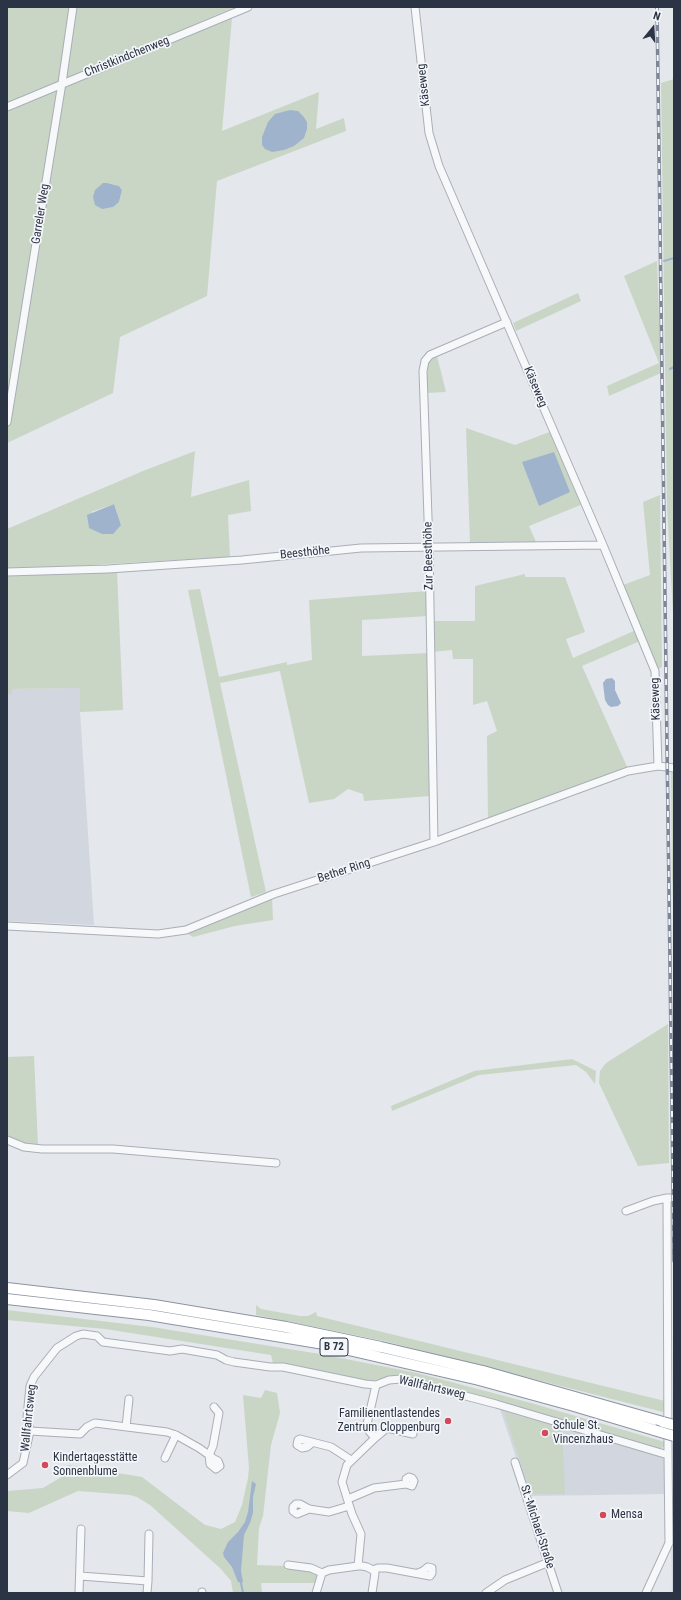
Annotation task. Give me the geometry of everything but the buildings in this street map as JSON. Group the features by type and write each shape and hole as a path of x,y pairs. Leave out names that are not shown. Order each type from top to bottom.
{"highway":[{"name":"B 72","path":"7,1288 154,1305 286,1327 483,1371 674,1425"},
{"name":"B 72","path":"7,1299 149,1315 318,1343 479,1380 674,1436"},
{"name":"B 72","path":"659,1420 674,1422"}],"street":[{"name":"Garreler Weg","path":"7,422 73,7"},
{"name":"Christkindchenweg","path":"7,107 248,7"},
{"name":"Käseweg","path":"415,7 429,133 439,166 603,545 655,671 658,766"},
{"name":"Zur Beesthöhe","path":"434,842 429,547 423,371 425,361 430,355 507,322"},
{"name":"Beesthöhe","path":"7,572 108,569 242,560 361,548 603,545"},
{"name":"Bether Ring","path":"7,926 158,934 186,930 274,894 434,842 628,770 658,766 674,768"},
{"path":"7,1140 24,1147 113,1149 276,1163"},
{"path":"626,1211 670,1198 668,1455 669,1543 646,1593"},
{"name":"Wallfahrtsweg","path":"7,1475 23,1463 30,1431 27,1417 30,1386 34,1377 57,1348 76,1336 83,1334 97,1336 103,1342 170,1351 182,1349 218,1354 226,1360 234,1362 270,1367 283,1367 376,1385 389,1380 401,1379 496,1404 668,1455"},
{"path":"375,1438 370,1431 368,1424 376,1385"},
{"path":"126,1427 129,1399"},
{"path":"30,1431 80,1434 87,1427 95,1423 126,1427 176,1435 208,1455 213,1446 219,1413 214,1407"},
{"path":"358,1566 361,1534 342,1482 348,1465 351,1460 387,1428 413,1434"},
{"path":"165,1458 176,1435"},
{"path":"312,1443 331,1447 351,1460"},
{"name":"St.-Michael-Straße","path":"515,1462 558,1593"},
{"path":"310,1510 329,1512 374,1488 406,1484"},
{"path":"79,1593 81,1530"},
{"path":"147,1593 150,1534"},
{"path":"486,1593 505,1580 549,1562"},
{"path":"288,1565 311,1568 322,1574"},
{"path":"316,1593 322,1574 328,1570 362,1566 373,1570 378,1568 387,1568 418,1573"},
{"path":"372,1593 375,1578 373,1570"},
{"path":"80,1576 148,1580"}],"shaded area":[{"path":"81,688 80,712 94,925 7,921 7,694 12,694 12,689"},
{"name":"Schule St. Vincenzhaus","path":"500,1409 664,1456 665,1494 529,1496"},
{"path":"670,1443 674,1444 674,1593 672,1593"}],"green space":[{"path":"7,7 235,7 156,41 155,50 232,18 222,131 319,92 316,129 344,118 346,131 217,181 207,296 120,337 113,393 7,443","holes":["107,183 119,186 122,190 119,202"]},
{"path":"674,79 674,688 673,613 667,507 661,83"},
{"path":"657,261 661,373 609,396 607,386 659,363 624,276"},
{"path":"578,293 581,301 516,331 513,323"},
{"path":"437,356 446,392 426,393 428,362"},
{"path":"466,428 515,445 552,431 583,504 529,526 536,542 470,543"},
{"path":"195,451 191,497 249,480 251,511 228,515 230,557 72,566 7,568 7,529 143,471","holes":["114,504 121,525 91,512"]},
{"path":"660,495 662,667 657,669 623,585 650,575 643,502"},
{"path":"117,571 123,710 80,712 80,688 12,689 12,694 7,694 7,574"},
{"path":"525,574 525,577 565,577 585,632 566,639 573,658 636,630 640,641 582,666 628,769 488,820 487,736 497,731 487,701 473,705 473,659 453,659 452,650 432,652 432,621 475,621 475,586"},
{"path":"200,589 219,677 287,662 287,665 312,660 309,600 427,591 428,616 362,620 362,656 429,653 430,796 364,801 363,794 348,789 334,799 309,803 280,671 220,683 266,892 251,897 188,590"},
{"path":"671,769 674,770 674,930 672,876"},
{"path":"272,898 273,920 235,926 193,937 185,932 218,921"},
{"path":"668,1024 669,1163 638,1166 599,1083 600,1071 606,1063"},
{"path":"34,1056 38,1146 24,1144 7,1137 7,1057"},
{"path":"572,1059 596,1071 595,1084 586,1072 576,1065 479,1075 392,1111 391,1106 474,1071"},
{"path":"256,1305 261,1309 300,1316 308,1316 316,1312 317,1316 665,1401 663,1412 384,1341 256,1315"},
{"path":"7,1310 152,1327 320,1354 417,1373 531,1403 665,1442 665,1446 660,1449 396,1376 370,1381 273,1363 271,1355 105,1329 7,1320"},
{"path":"265,1390 277,1393 280,1413 271,1445 263,1516 259,1528 257,1565 285,1566 285,1570 291,1567 311,1570 318,1574 316,1583 261,1583 262,1593 233,1593 231,1581 221,1569 150,1505 137,1497 130,1495 78,1491 29,1513 7,1511 7,1491 43,1488 63,1476 68,1465 142,1477 205,1525 221,1529 235,1522 242,1505 248,1478 249,1468 243,1395 261,1398"},
{"path":"504,1412 562,1428 565,1494 531,1494"}],"water":[{"path":"290,110 298,111 307,122 307,129 304,138 294,146 284,150 272,152 265,149 262,145 262,137 268,122 275,114"},
{"path":"103,183 119,186 122,190 119,202 113,207 102,209 95,205 93,197 95,190"},
{"path":"554,452 570,492 539,506 522,462"},
{"path":"114,504 121,525 113,534 102,534 89,528 87,515"},
{"path":"612,678 615,681 615,690 621,703 618,706 611,707 605,700 603,683 606,679"},
{"path":"252,1481 256,1484 253,1497 253,1513 244,1535 241,1571 243,1582 241,1583 238,1582 232,1567 224,1557 223,1553 228,1542 245,1522 248,1512"}],"waterway":[{"path":"664,261 674,258"},
{"path":"670,369 674,367"},
{"path":"241,1583 243,1593"}],"railway":[{"path":"657,7 674,1261"}],"place":[{"name":"Familienentlastendes Zentrum Cloppenburg","path":"448,1421"},
{"name":"Schule St. Vincenzhaus","path":"545,1433"},
{"name":"Kindertagesstätte Sonnenblume","path":"45,1465"},
{"name":"Mensa","path":"603,1515"}]}
